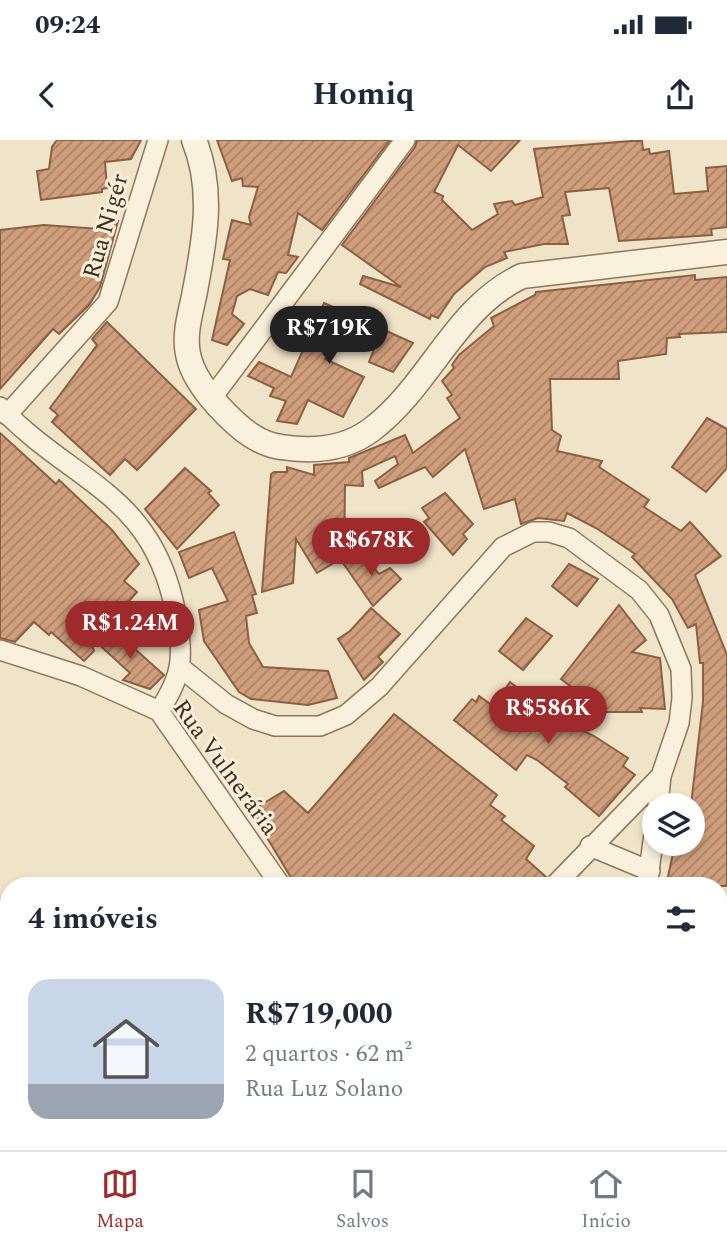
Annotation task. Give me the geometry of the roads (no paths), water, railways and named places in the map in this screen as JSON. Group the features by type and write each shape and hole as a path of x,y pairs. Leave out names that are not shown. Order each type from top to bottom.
{"street":[{"name":"Rua Nigér","path":"4,411 108,302 158,140"},
{"path":"194,140 205,178 207,220 186,344 188,357 211,399 243,431 272,446 307,452 334,448 370,430 401,401 480,304 497,288 522,276 545,271 727,252"},
{"path":"211,399 405,140"},
{"path":"4,411 127,510 152,542 166,574 175,611 181,668 159,710"},
{"path":"181,668 226,704 253,719 275,726 320,726 346,715 379,687 503,547 533,532 549,532 569,538 639,590 659,615 674,647 681,669 682,698 679,723 661,776 659,793"},
{"name":"Rua Vulnerária","path":"0,650 81,676 159,710 275,877"},
{"path":"562,877 661,776"},
{"path":"590,846 646,877"},
{"path":"648,877 651,856"}]}
